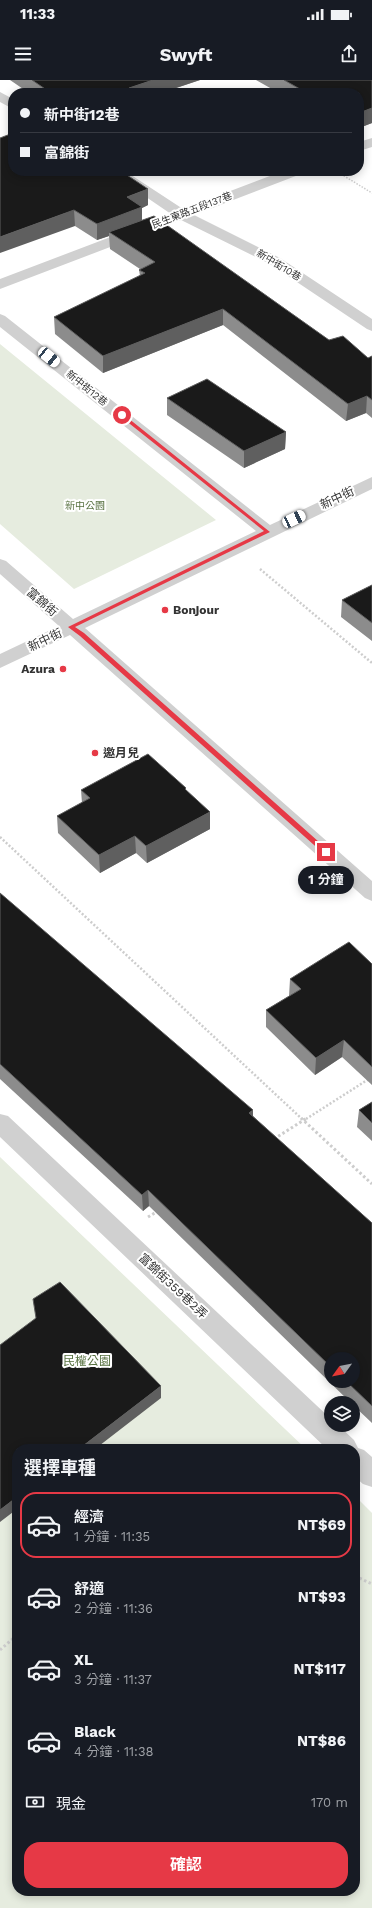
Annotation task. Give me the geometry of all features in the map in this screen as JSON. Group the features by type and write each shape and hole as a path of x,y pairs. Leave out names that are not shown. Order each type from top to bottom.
{"street":[{"name":"新中街10巷","path":"122,176 181,214 275,261 372,326"},
{"name":"民生東路五段137巷","path":"2,281 283,176"},
{"name":"新中街12巷","path":"0,319 268,532"},
{"name":"新中街","path":"0,662 372,482"},
{"name":"富錦街","path":"0,565 82,635 372,893"},
{"name":"富錦街359巷2弄","path":"0,1123 340,1444"},
{"path":"360,1464 372,1475"}],"path":[{"path":"344,176 372,193"},
{"path":"234,548 372,663"},
{"path":"0,837 372,1184"},
{"path":"271,1141 372,1077"},
{"path":"119,1235 159,1210"},
{"path":"360,1578 372,1584"},
{"path":"0,1650 12,1640"}],"green space":[{"name":"新中公園","path":"0,344 216,520 74,589 0,524"},
{"name":"民權公園","path":"0,1157 301,1444 12,1444 12,1896 360,1896 360,1501 372,1513 372,1908 0,1908"}],"building":[{"path":"32,80 153,80 129,88 44,88"},
{"path":"284,80 372,80 372,108 364,111 364,88 298,88"},
{"path":"8,135 8,176 128,176 148,189 127,197 142,207 97,224 74,210 0,237 0,138"},
{"path":"154,216 329,340 343,336 368,358 372,356 372,400 367,396 348,404 223,309 103,356 54,317 145,273 139,270 155,262 109,232"},
{"path":"207,379 286,432 244,451 167,398"},
{"path":"372,585 372,623 342,600"},
{"path":"148,754 210,812 146,846 135,836 99,855 57,816 90,798 81,790"},
{"path":"0,893 253,1110 249,1113 372,1223 372,1406 353,1388 360,1388 360,1352 324,1352 324,1360 148,1190 142,1195 0,1064"},
{"path":"349,942 372,964 372,1067 344,1040 316,1058 266,1010 301,989 290,979"},
{"path":"372,1102 372,1123 359,1110"},
{"path":"60,1282 161,1386 86,1444 12,1444 12,1501 0,1510 0,1345 36,1318 33,1299"}],"place":[{"name":"Bonjour","path":"165,610"},
{"name":"Azura","path":"63,669"},
{"name":"邀月兒","path":"95,753"}],"route":[{"path":"122,415 268,532 71,627 82,635 326,852"}]}
